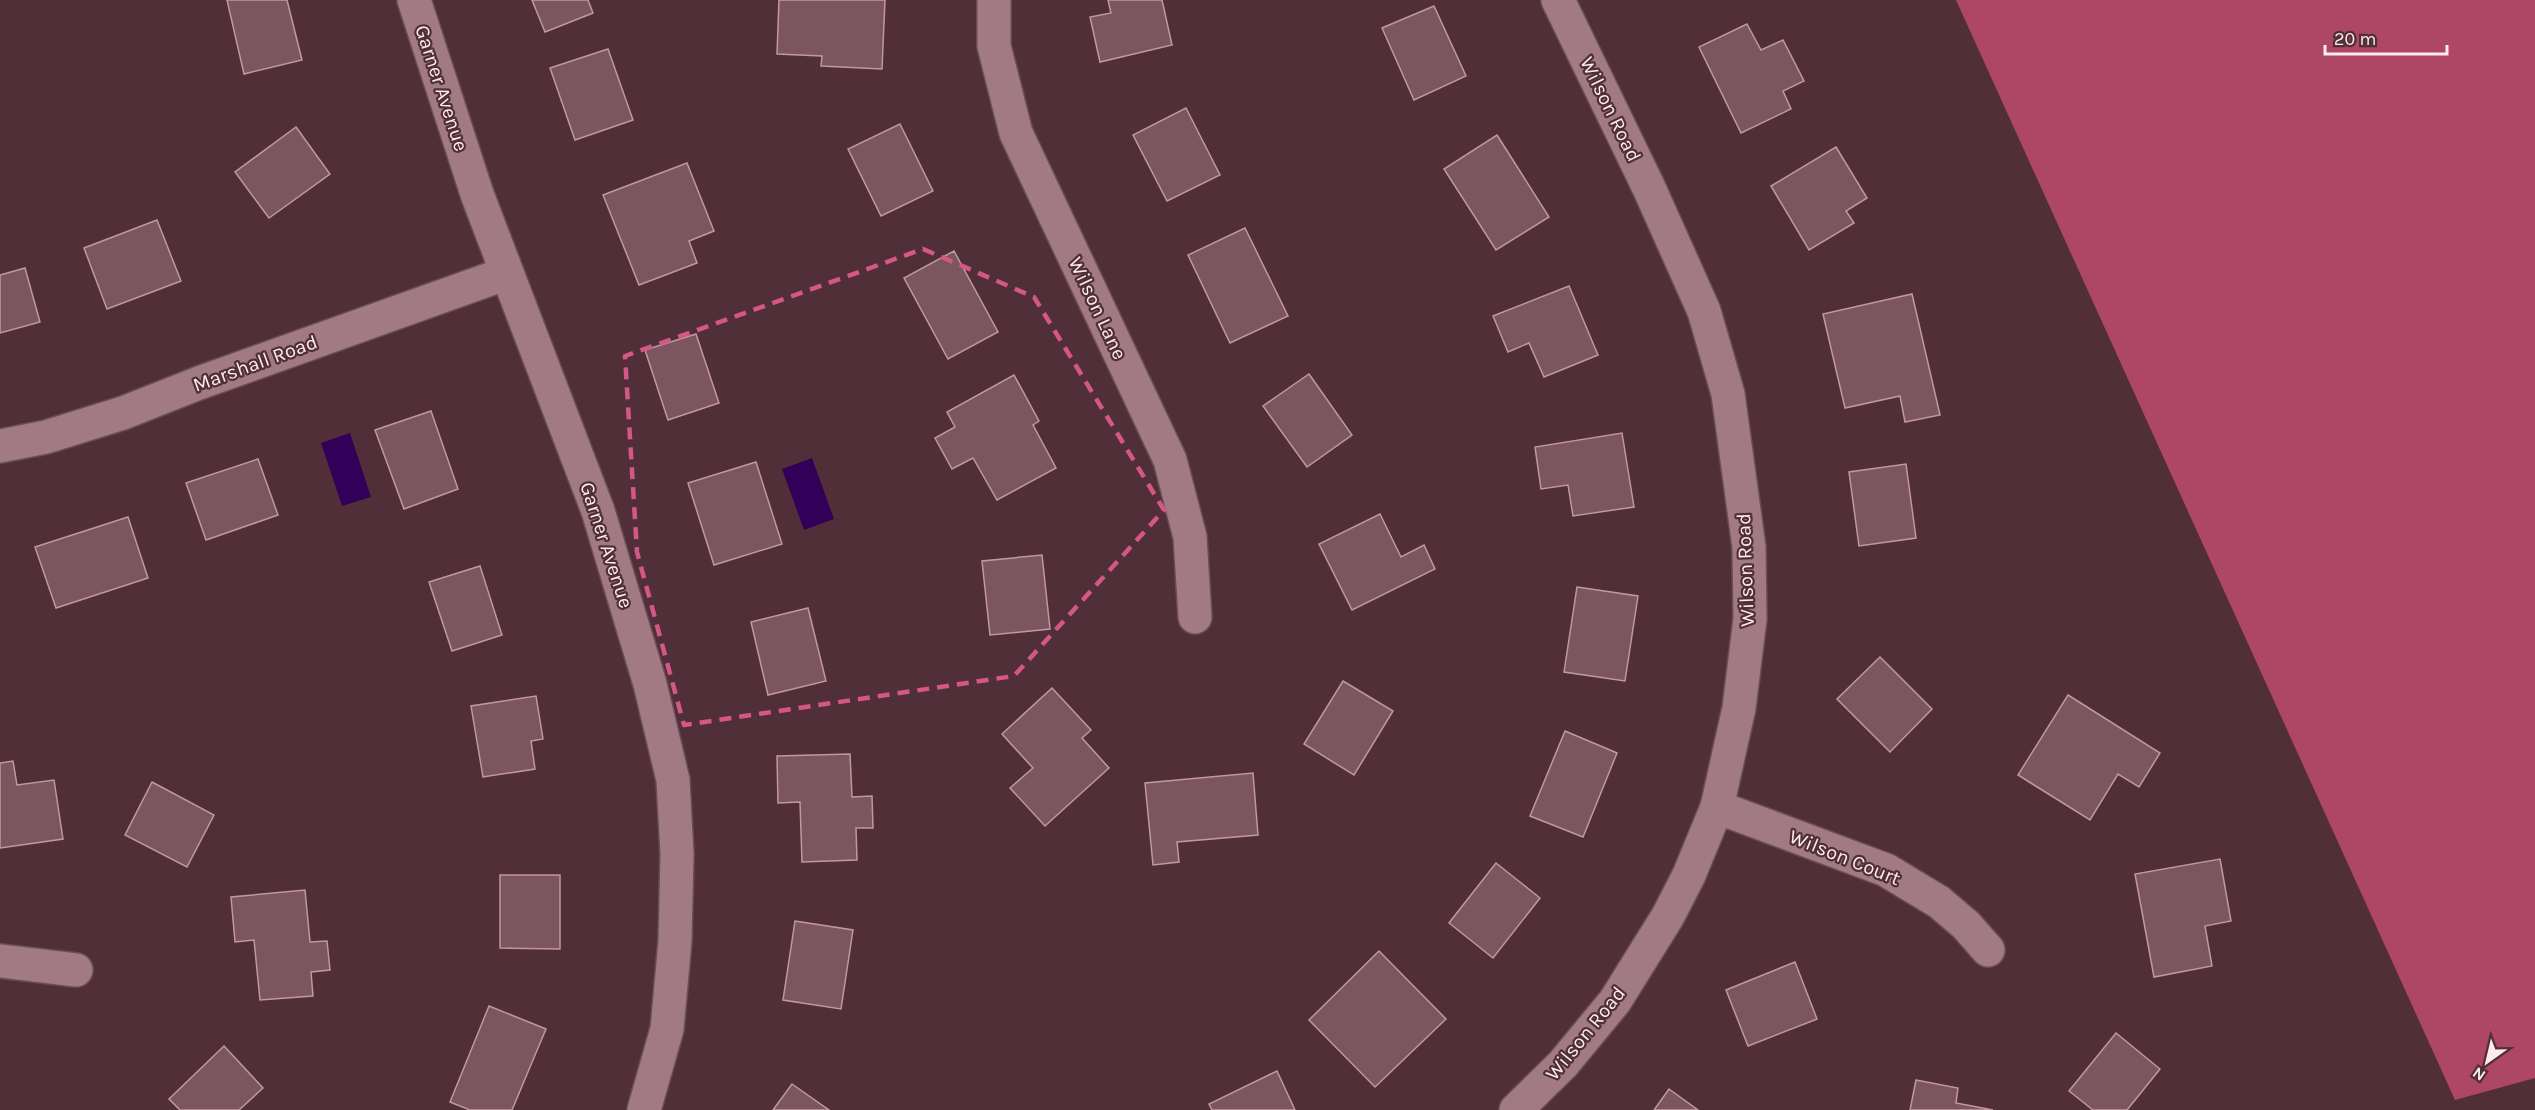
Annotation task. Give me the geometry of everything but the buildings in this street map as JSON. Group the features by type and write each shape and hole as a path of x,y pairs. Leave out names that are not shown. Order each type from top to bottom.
{"street":[{"name":"Garner Avenue","path":"414,0 477,195 598,510 650,684 673,780 677,854 675,941 667,1029 644,1110"},
{"name":"Wilson Lane","path":"994,0 994,46 1016,133 1170,460 1190,537 1195,617"},
{"name":"Wilson Road","path":"1516,1110 1563,1064 1615,1001 1668,916 1689,875 1717,807 1739,708 1750,619 1749,547 1728,394 1704,311 1649,188 1558,0"},
{"name":"Marshall Road","path":"0,446 46,437 123,413 199,383 507,273"},
{"name":"Wilson Court","path":"1717,807 1886,870 1939,902 1966,925 1988,950"},
{"path":"0,961 76,970"}],"highlighted area":[{"path":"923,249 1034,297 1164,510 1014,676 684,725 637,552 625,356"}],"shaded area":[{"path":"1956,0 2535,0 2535,1078 2455,1100"},
{"path":"350,433 371,497 342,506 321,443"},
{"path":"812,458 834,519 804,530 782,469"}]}
